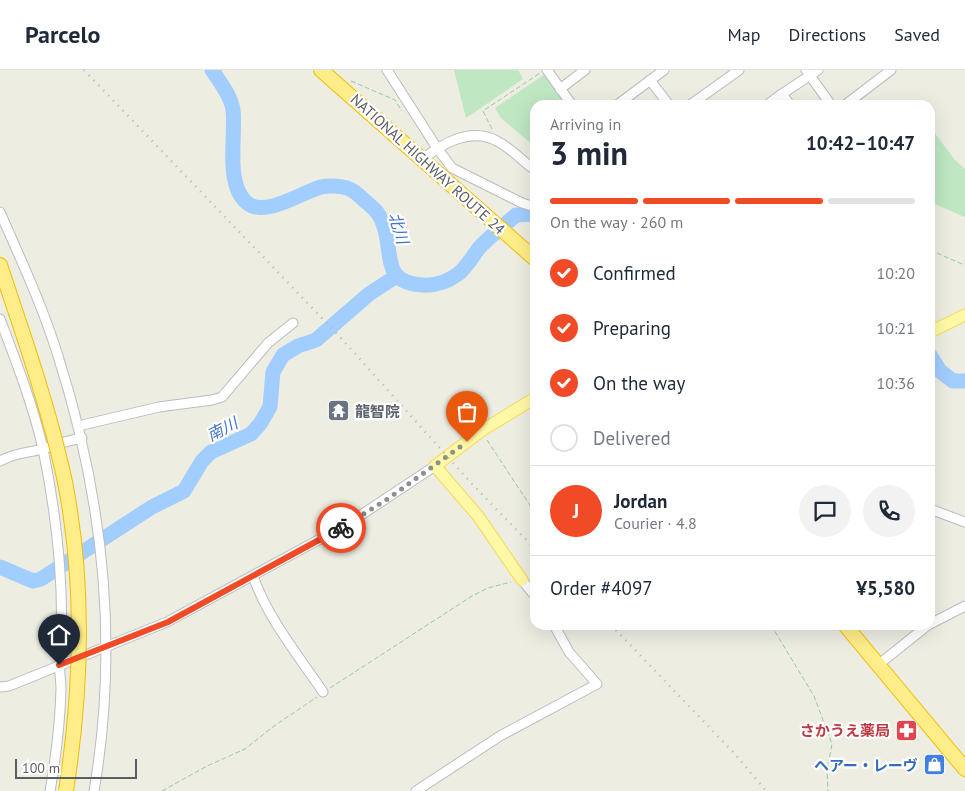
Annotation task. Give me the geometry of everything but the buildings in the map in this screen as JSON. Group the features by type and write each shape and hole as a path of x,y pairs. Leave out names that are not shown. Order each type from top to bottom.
{"highway":[{"name":"NATIONAL HIGHWAY ROUTE 24","path":"321,70 530,255"},
{"path":"0,265 49,418 65,482 78,581 78,684 74,738 66,791"},
{"path":"0,279 26,343"},
{"path":"849,630 965,768"}],"main road":[{"path":"935,330 965,315"},
{"path":"522,580 478,516 434,466 481,431 530,401"}],"street":[{"path":"388,70 437,148 452,168 522,204 530,205"},
{"path":"546,70 568,100"},
{"path":"560,88 585,70"},
{"path":"624,100 664,70"},
{"path":"697,100 739,70"},
{"path":"852,100 891,70"},
{"path":"774,100 811,72 828,100"},
{"path":"650,80 665,100"},
{"path":"782,94 786,100"},
{"path":"422,160 437,148 470,135 484,135 498,141 530,166"},
{"path":"0,212 54,342 82,438 102,555 107,647 104,724 94,791"},
{"path":"0,319 24,386 43,448 57,553 61,630 59,665 61,687 50,791"},
{"path":"78,426 159,407 222,397 268,343 293,323"},
{"path":"0,461 12,454 82,438"},
{"path":"0,687 9,686 168,622 346,525 434,466"},
{"path":"935,511 965,522"},
{"path":"253,576 265,605 324,692"},
{"path":"522,580 530,590"},
{"path":"935,622 965,606"},
{"path":"416,791 500,736 597,684 569,652 557,630"},
{"path":"878,664 922,630"}],"path":[{"path":"498,141 483,111 546,70"},
{"path":"336,83 350,81 394,100 405,115"},
{"path":"935,252 962,264 965,263"},
{"path":"481,431 530,505"},
{"path":"162,791 207,766 245,749 274,726 324,692 472,596 488,588 522,580"},
{"path":"774,630 814,696 832,744 827,770 828,791"}],"green space":[{"path":"454,70 518,70 523,79 466,118"},
{"path":"545,74 563,100 530,100 530,143 501,118 495,108"},
{"path":"935,134 955,160 965,169 965,217 935,204"}],"waterway":[{"name":"北川","path":"212,70 225,89 232,105 234,121 233,171 240,194 246,202 263,208 283,203 324,186 338,186 350,189 359,195 379,215 386,232 394,272 409,283 432,285 450,279 464,268 483,244 516,215 530,214"},
{"name":"南川","path":"0,567 33,581 41,579 152,507 184,491 202,461 211,452 251,434 260,424 270,407 273,372 283,355 298,346 316,340 369,294 395,277"},
{"name":"北川","path":"935,363 940,371 953,381 965,381"}],"railway":[{"path":"84,70 340,337 472,484 530,544"},
{"path":"616,630 734,753 766,791"}],"way so far":[{"path":"341,528 389,498 467,442"}],"place":[{"name":"龍智院","path":"339,411"},
{"name":"さかうえ薬局","path":"906,730"},
{"name":"ヘアー・レーヴ","path":"934,765"}],"route":[{"path":"59,665 168,622 341,528"}]}
